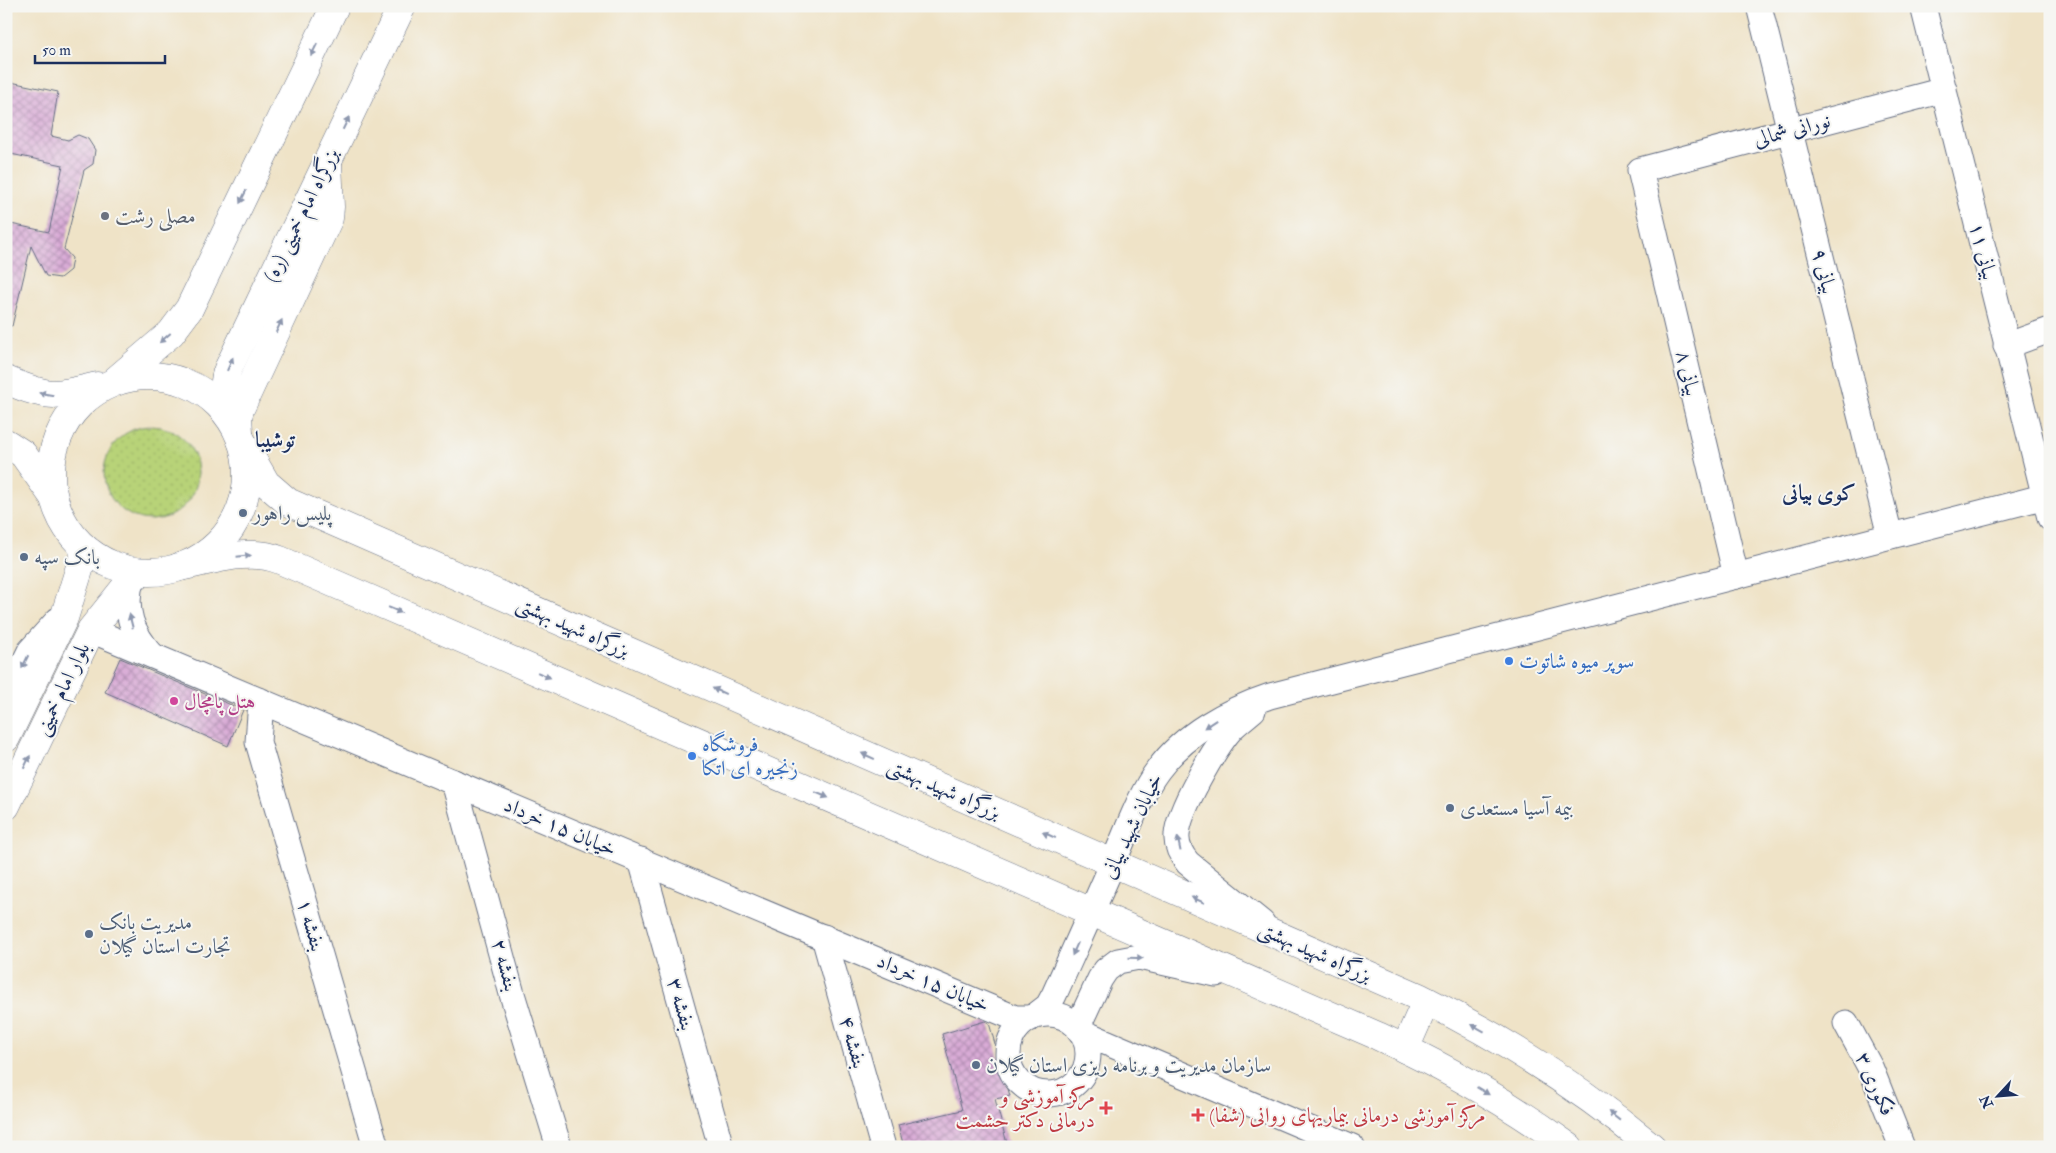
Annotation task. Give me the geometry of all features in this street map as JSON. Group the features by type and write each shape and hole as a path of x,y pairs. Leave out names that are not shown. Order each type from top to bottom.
{"main road":[{"path":"53,497 50,466 60,430 79,404 94,391 113,382 171,333 189,309 335,6"},
{"name":"بزرگراه امام خمینی (ره)","path":"238,435 240,409 329,218 328,161 402,6"},
{"name":"بزرگراه شهید بهشتی","path":"6,380 39,393 53,396 133,376 152,375 184,382 212,399 225,412 266,483 288,502 1426,1001 1486,1032 1537,1063 1594,1101 1652,1147"},
{"path":"179,567 196,560 215,547 237,517 245,495 247,477 246,458 238,435"},
{"path":"6,443 23,454 53,497 65,525 84,550 136,576 244,556 262,555 275,558 1405,1048 1483,1090 1569,1147"},
{"name":"بلوار امام خمینی","path":"6,738 66,611 84,550"},
{"name":"بلوار امام خمینی","path":"6,806 91,630 136,576"},
{"path":"1405,1048 1426,1001"}],"street":[{"name":"بیانی ۹","path":"1758,6 1890,536"},
{"name":"بیانی ۱۱","path":"1923,6 2006,346 2048,503"},
{"name":"نورانی شمالی","path":"1640,170 1944,90"},
{"name":"بیانی ۸","path":"1640,170 1736,576"},
{"path":"2006,346 2050,330"},
{"path":"1270,696 1890,536 2048,503"},
{"path":"136,576 128,599 131,622 139,641 152,656"},
{"path":"6,700 30,651 66,611"},
{"name":"خیابان ۱۵ خرداد","path":"91,630 1015,1018 1032,1017"},
{"name":"خیابان شهید بیانی","path":"1032,1017 1050,1002 1149,784 1166,760 1202,729 1245,704 1270,696"},
{"name":"خیابان شهید بیانی","path":"1270,696 1232,728 1215,752 1180,819 1177,839 1182,855 1188,863 1277,935"},
{"name":"بنفشه ۱","path":"261,701 258,742 376,1147"},
{"name":"بنفشه ۲","path":"454,782 512,994 559,1147"},
{"name":"بنفشه ۳","path":"641,860 721,1147"},
{"name":"بنفشه ۴","path":"824,937 883,1147"},
{"path":"972,1000 987,1014 996,1029 1015,1078 1031,1091 1050,1095 1065,1091 1081,1078 1087,1064 1088,1048 1081,1031 1081,1020 1102,974 1113,964 1123,959 1144,958 1256,983"},
{"path":"1009,1065 1007,1050 1017,1027 1032,1017 1045,1014 1061,1016 1071,1021 1081,1031 1352,1147"},
{"name":"فکوری ۳","path":"1846,1023 1871,1069 1902,1147"}],"green space":[{"path":"151,426 169,430 184,440 194,455 198,473 194,491 184,506 169,516 151,520 133,516 118,506 108,491 104,473 108,455 118,440 133,430"}],"building":[{"path":"6,81 58,92 51,136 68,140 78,135 88,139 95,150 93,164 84,170 64,249 72,258 70,270 60,278 46,276 31,246 12,326 6,325 6,223 49,232 63,165 6,153"},
{"name":"هتل پامچال","path":"120,658 243,710 228,746 105,692"},
{"name":"سازمان مدیریت و برنامه ریزی استان گیلان","path":"985,1021 989,1023 1010,1096 995,1099 1008,1147 904,1147 898,1125 962,1110 942,1034"}],"place":[{"name":"مصلی رشت","path":"105,216"},
{"name":"پلیس راهور","path":"243,513"},
{"name":"بانک سپه","path":"24,557"},
{"name":"سوپر میوه شاتوت","path":"1509,661"},
{"name":"هتل پامچال","path":"174,701"},
{"name":"فروشگاه زنجیره ای اتکا","path":"692,756"},
{"name":"بیمه آسیا مستعدی","path":"1450,808"},
{"name":"مدیریت بانک تجارت استان گیلان","path":"89,934"},
{"name":"سازمان مدیریت و برنامه ریزی استان گیلان","path":"976,1065"},
{"name":"مرکز آموزشی و ‌درمانی دکتر حشمت","path":"1106,1108"},
{"name":"(مرکز آموزشی درمانی بیماریهای روانی (شفا","path":"1198,1115"}],"district":[{"name":"توشیبا","path":"275,440"},
{"name":"کوی بیانی","path":"1819,493"}]}
